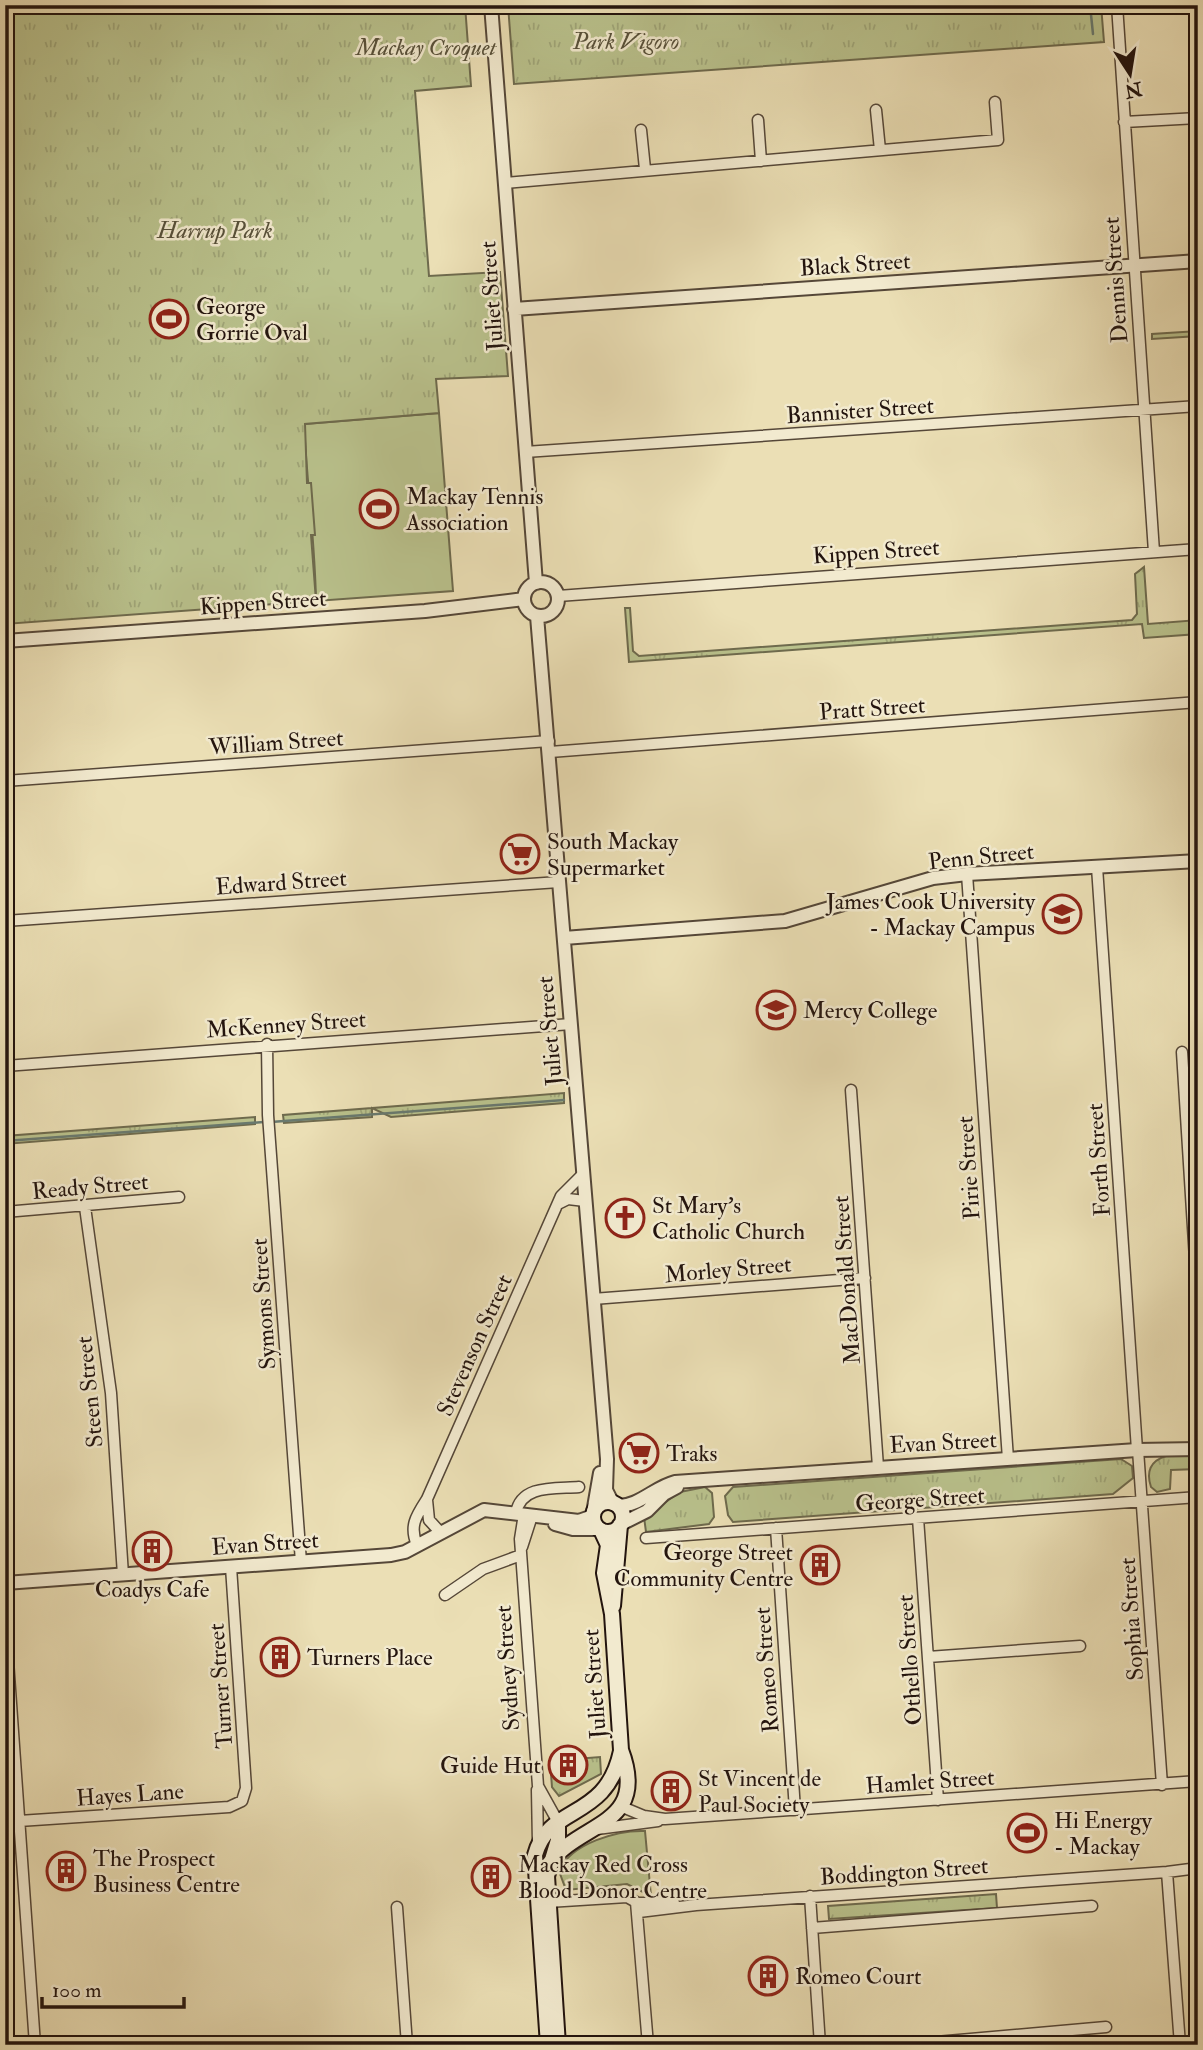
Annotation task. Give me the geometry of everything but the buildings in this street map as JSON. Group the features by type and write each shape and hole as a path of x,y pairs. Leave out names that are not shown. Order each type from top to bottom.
{"main road":[{"path":"601,1504 615,1505 622,1513 620,1524 610,1532 597,1522 601,1504"},
{"name":"Juliet Street","path":"597,1522 608,1545 604,1573 612,1614 621,1750 628,1779 620,1806"},
{"name":"Juliet Street","path":"612,1614 620,1524"},
{"name":"Juliet Street","path":"562,1819 604,1792 615,1774 621,1750"},
{"path":"558,2045 543,1901 533,1866 538,1844 562,1819 581,1816 608,1805 620,1806"},
{"path":"550,1864 566,1847 597,1829 620,1806"},
{"path":"548,2045 543,1901 562,1819"}],"street":[{"name":"Juliet Street","path":"491,5 536,583"},
{"name":"Dennis Street","path":"1117,5 1132,265 1153,552"},
{"path":"505,183 998,140 995,102"},
{"path":"876,110 880,150"},
{"path":"1124,122 1198,118"},
{"path":"758,120 761,161"},
{"path":"641,130 645,169"},
{"name":"Black Street","path":"514,309 1198,261"},
{"name":"Bannister Street","path":"525,452 1198,406"},
{"name":"Kippen Street","path":"558,596 1198,548"},
{"path":"536,583 552,587 558,596 552,611 537,616 526,608 524,598 527,589 536,583"},
{"name":"Kippen Street","path":"5,641 425,611 524,598"},
{"name":"Juliet Street","path":"537,616 550,746 606,1490 615,1505"},
{"name":"Pratt Street","path":"550,746 1198,702"},
{"name":"William Street","path":"5,781 550,746"},
{"name":"Penn Street","path":"564,938 785,920 933,878 1198,862"},
{"name":"Forth Street","path":"1097,867 1138,1450"},
{"name":"Pirie Street","path":"967,874 1008,1459"},
{"name":"Edward Street","path":"5,921 559,882"},
{"name":"McKenney Street","path":"5,1066 267,1044 571,1024"},
{"name":"Symons Street","path":"267,1044 268,1115 301,1562"},
{"path":"1182,1052 1198,1307"},
{"name":"MacDonald Street","path":"852,1090 878,1467"},
{"name":"Stevenson Street","path":"416,1545 412,1525 427,1499 562,1194 583,1174"},
{"name":"Ready Street","path":"5,1212 179,1197"},
{"path":"556,1208 566,1199 585,1201"},
{"name":"Steen Street","path":"85,1207 111,1393 123,1575"},
{"name":"Morley Street","path":"593,1299 865,1278"},
{"name":"Juliet Street","path":"597,1522 604,1442"},
{"name":"Evan Street","path":"615,1505 631,1504 663,1485 691,1481 1138,1450 1198,1449"},
{"name":"Sophia Street","path":"1138,1450 1163,1785"},
{"name":"Evan Street","path":"620,1524 649,1510 669,1491 691,1481"},
{"path":"528,1515 520,1500 529,1492 579,1487"},
{"name":"George Street","path":"646,1538 1198,1497"},
{"path":"427,1499 428,1519 440,1532"},
{"name":"Evan Street","path":"5,1583 391,1555 484,1510 528,1515 573,1530 597,1522"},
{"name":"Sydney Street","path":"528,1515 520,1539 538,1786 538,1844"},
{"name":"Othello Street","path":"918,1518 938,1800"},
{"name":"Romeo Street","path":"776,1528 795,1810"},
{"path":"445,1595 483,1569 522,1551"},
{"name":"Turner Street","path":"231,1567 246,1788 242,1801"},
{"path":"5,1618 35,2045"},
{"path":"928,1657 1080,1646"},
{"name":"Hamlet Street","path":"597,1829 665,1819 1198,1781"},
{"path":"538,1786 562,1819"},
{"name":"Hayes Lane","path":"19,1821 229,1807 242,1801"},
{"name":"Hamlet Street","path":"620,1806 644,1816 665,1819"},
{"name":"Boddington Street","path":"543,1901 627,1897 638,1907 696,1905 1198,1868"},
{"path":"1167,1872 1180,2045"},
{"path":"810,1896 820,2045"},
{"path":"812,1928 1092,1906"},
{"path":"397,1907 407,2045"},
{"path":"638,1907 648,2045"},
{"path":"902,2045 1106,2027"}],"green space":[{"name":"Harrup Park","path":"5,5 465,5 471,86 415,91 429,276 500,272 508,376 436,379 439,413 305,424 307,483 311,483 315,535 311,535 316,601 5,624"},
{"name":"Park Vigoro","path":"508,5 1101,5 1104,42 514,84"},
{"path":"1196,131 1198,238 1191,132"},
{"path":"1198,331 1198,336 1152,339 1152,334"},
{"name":"Mackay Tennis Association","path":"439,413 453,591 316,601 304,424"},
{"path":"1144,567 1148,624 1198,620 1198,634 1144,638 1142,624 629,662 625,608 630,608 633,651 639,656 1132,620 1137,614 1135,574"},
{"path":"564,1093 564,1103 391,1117 372,1108"},
{"path":"372,1108 372,1117 284,1123 283,1115"},
{"path":"255,1117 255,1124 5,1144 5,1136"},
{"path":"1166,1456 1198,1456 1198,1469 1171,1470 1170,1489 1157,1492 1151,1487 1149,1472 1156,1461"},
{"path":"1121,1459 1132,1466 1133,1478 1113,1494 733,1522 728,1515 725,1496 733,1487"},
{"path":"705,1487 712,1493 714,1517 709,1524 646,1532 644,1517 680,1492"},
{"path":"600,1757 601,1774 559,1796 552,1787 550,1761"},
{"path":"645,1831 651,1896 627,1884 566,1890 559,1871 574,1853 596,1840 622,1833"},
{"path":"996,1894 997,1908 829,1919 828,1906"}],"waterway":[{"path":"1090,5 1093,34"},
{"path":"271,1122 564,1100"},
{"path":"5,1141 264,1122"}],"place":[{"name":"George Gorrie Oval","path":"169,319"},
{"name":"Mackay Tennis Association","path":"379,509"},
{"name":"South Mackay Supermarket","path":"520,854"},
{"name":"James Cook University - Mackay Campus","path":"1062,914"},
{"name":"Mercy College","path":"776,1010"},
{"name":"St Mary's Catholic Church","path":"625,1218"},
{"name":"Traks","path":"639,1453"},
{"name":"Coadys Cafe","path":"152,1551"},
{"name":"George Street Community Centre","path":"820,1565"},
{"name":"Turners Place","path":"280,1657"},
{"name":"Guide Hut","path":"568,1765"},
{"name":"St Vincent de Paul Society","path":"671,1791"},
{"name":"Hi Energy - Mackay","path":"1027,1833"},
{"name":"The Prospect Business Centre","path":"66,1871"},
{"name":"Mackay Red Cross Blood Donor Centre","path":"491,1877"},
{"name":"Romeo Court","path":"768,1976"}],"park label":[{"name":"Mackay Croquet","path":"426,47"}]}
